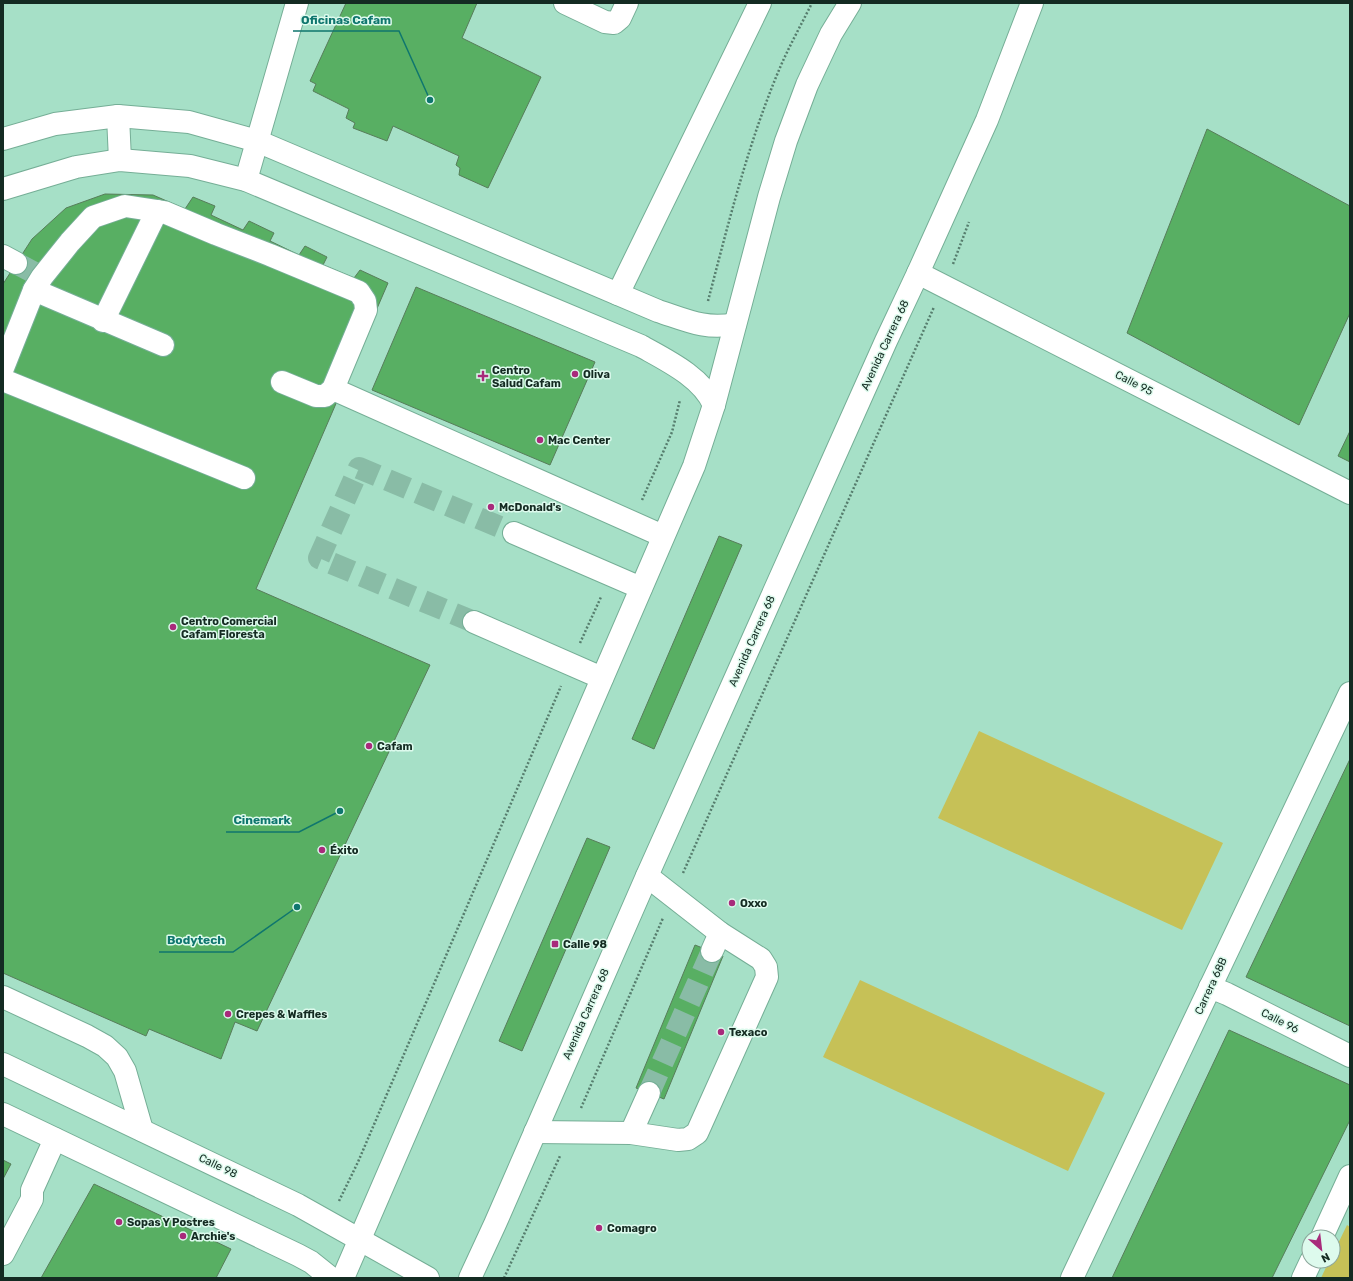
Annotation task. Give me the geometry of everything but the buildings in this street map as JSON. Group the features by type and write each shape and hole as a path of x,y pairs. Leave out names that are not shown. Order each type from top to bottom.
{"main road":[{"path":"246,180 297,3"},
{"path":"570,4 605,22 614,23 620,18 627,3"},
{"path":"618,294 760,3"},
{"path":"342,1278 694,466 714,405 769,197 786,141 807,85 830,34 850,3"},
{"name":"Avenida Carrera 68","path":"470,1278 647,876 883,348 987,120 1032,3"},
{"path":"118,116 120,160"},
{"path":"3,139 55,124 118,116 190,122 257,141 658,311 701,325 713,327 735,324"},
{"path":"3,189 76,167 120,160 190,166 246,180 641,346 688,374 704,389 714,405"},
{"path":"3,368 38,283 70,242 94,217 125,206 164,212 359,292 365,301 366,310 332,389 325,396 316,396 282,382"},
{"path":"103,320 157,211"},
{"name":"Calle 95","path":"918,273 1350,493"},
{"path":"38,283 103,320 163,345"},
{"path":"3,380 244,478"},
{"path":"332,389 663,536"},
{"path":"514,533 641,588"},
{"path":"474,622 602,678"},
{"name":"Carrera 68B","path":"1072,1278 1350,693"},
{"path":"535,1132 631,1133 678,1140 688,1139 697,1133 767,977 766,967 761,959 716,942 672,896 647,876"},
{"name":"Calle 96","path":"1210,987 1227,994 1350,1056"},
{"path":"3,997 87,1036 105,1046 117,1057 125,1071 142,1130"},
{"name":"Calle 98","path":"3,1064 298,1205 428,1278"},
{"path":"631,1133 649,1093"},
{"path":"3,1114 298,1255 311,1262 331,1278"},
{"path":"3,1254 32,1199 32,1190 60,1141"},
{"path":"1326,1229 1350,1176"}],"path":[{"path":"504,1278 570,1132 672,896 914,354 971,218"}],"shaded area":[{"path":"979,731 1223,843 1182,930 938,818"},
{"path":"860,980 1105,1093 1068,1171 823,1057"},
{"path":"1347,1225 1350,1227 1350,1278 1321,1278 1325,1269 1341,1269 1341,1237"}],"tunnel":[{"path":"16,263 42,277"},
{"path":"474,622 319,558 359,468 514,533"},
{"path":"649,1093 712,951"}],"place":[{"name":"Oficinas Cafam","path":"430,100"},
{"name":"Oliva","path":"575,374"},
{"name":"Centro Salud Cafam","path":"483,376"},
{"name":"Mac Center","path":"540,440"},
{"name":"McDonald's","path":"491,507"},
{"name":"Centro Comercial Cafam Floresta","path":"173,627"},
{"name":"Cafam","path":"369,746"},
{"name":"Cinemark","path":"340,811"},
{"name":"Éxito","path":"322,850"},
{"name":"Oxxo","path":"732,903"},
{"name":"Bodytech","path":"297,907"},
{"name":"Calle 98","path":"555,944"},
{"name":"Crepes & Waffles","path":"228,1014"},
{"name":"Texaco","path":"721,1032"},
{"name":"Sopas Y Postres","path":"119,1222"},
{"name":"Comagro","path":"599,1228"},
{"name":"Archie's","path":"183,1236"}]}
